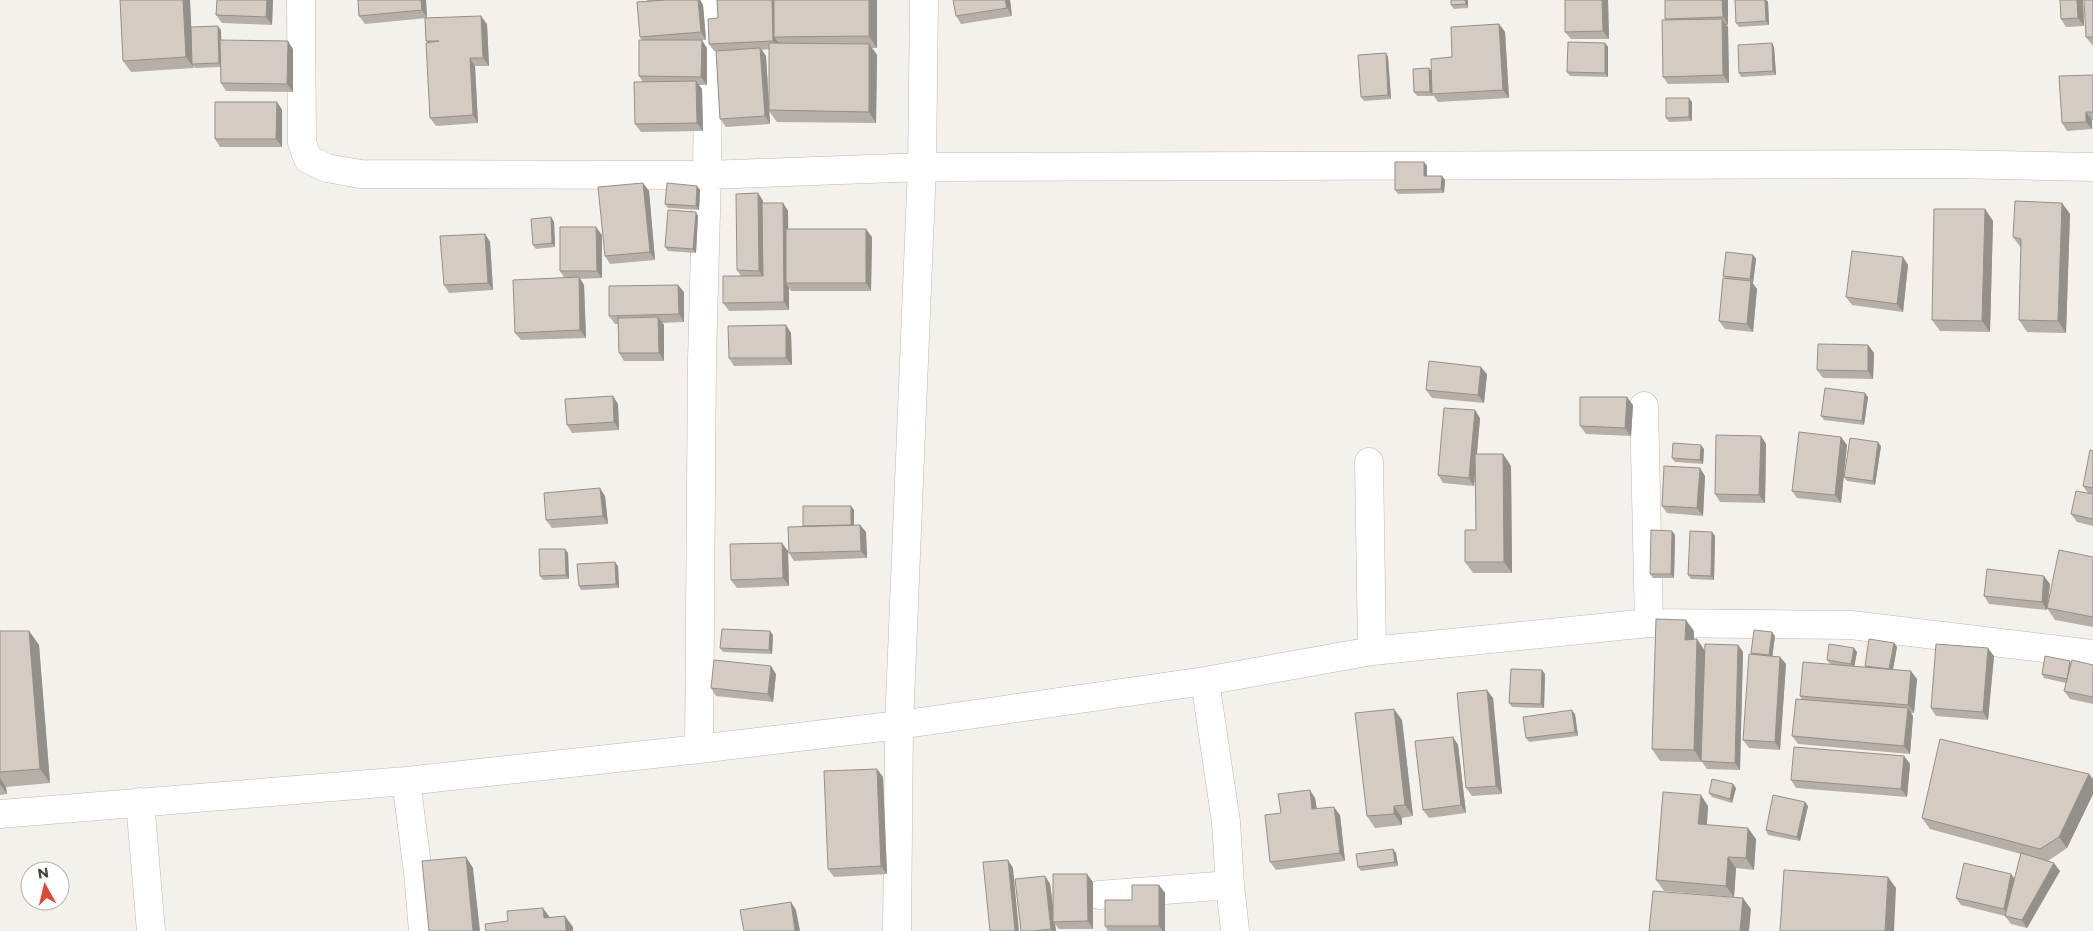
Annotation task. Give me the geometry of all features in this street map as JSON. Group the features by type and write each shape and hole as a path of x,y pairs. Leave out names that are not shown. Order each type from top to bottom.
{"street":[{"path":"301,0 302,143 308,159 327,168 360,174 707,175 922,166 1951,164 2093,167"},
{"path":"699,749 702,360 709,0"},
{"path":"897,931 899,725 922,166 924,0"},
{"path":"1644,406 1649,623"},
{"path":"1369,462 1372,651"},
{"path":"0,814 406,781 699,749 899,725 1206,681 1372,651 1649,623 1851,625 1917,631 2093,654"},
{"path":"1206,681 1226,822 1235,931"},
{"path":"406,781 418,872 423,931"},
{"path":"140,802 151,931"},
{"path":"1099,895 1230,885"}],"building":[{"path":"120,0 183,0 186,57 123,61"},
{"path":"217,0 267,0 266,17 216,15"},
{"path":"358,0 421,0 422,10 359,16"},
{"path":"698,0 701,32 640,37 637,2"},
{"path":"717,0 772,0 773,41 709,44 708,19 718,18"},
{"path":"774,0 869,0 869,36 774,37"},
{"path":"953,0 1005,0 1007,8 956,16"},
{"path":"1451,0 1465,0 1466,4 1451,5"},
{"path":"1565,0 1602,0 1603,31 1565,32"},
{"path":"1665,0 1722,0 1723,17 1665,19"},
{"path":"1735,0 1765,0 1766,21 1736,23"},
{"path":"2060,0 2077,0 2078,18 2061,19"},
{"path":"2084,0 2093,0 2093,37 2086,37"},
{"path":"481,16 483,58 470,58 473,115 430,118 426,43 439,41 426,41 425,18"},
{"path":"1722,19 1723,75 1663,77 1662,20"},
{"path":"1499,24 1503,90 1432,94 1431,59 1452,57 1451,27"},
{"path":"218,26 219,63 192,64 191,27"},
{"path":"220,40 288,41 287,84 221,83"},
{"path":"639,40 702,40 701,77 639,76"},
{"path":"1568,42 1605,43 1605,73 1567,72"},
{"path":"769,43 869,44 869,112 769,110"},
{"path":"1772,43 1773,71 1739,73 1738,45"},
{"path":"760,48 765,116 720,119 716,51"},
{"path":"1386,53 1388,95 1361,97 1358,55"},
{"path":"1429,68 1430,92 1414,92 1413,69"},
{"path":"2093,75 2093,112 2086,112 2086,122 2062,123 2059,76"},
{"path":"696,81 697,123 635,124 634,82"},
{"path":"1666,98 1689,98 1689,117 1666,118"},
{"path":"215,102 277,102 276,139 215,139"},
{"path":"1395,162 1424,162 1424,176 1442,176 1441,189 1395,190"},
{"path":"643,183 650,252 605,256 598,187"},
{"path":"667,183 697,186 696,206 665,204"},
{"path":"758,193 759,271 737,270 736,194"},
{"path":"2015,201 2062,203 2058,321 2019,320 2021,239 2013,237"},
{"path":"762,203 783,203 784,302 723,303 723,276 763,276"},
{"path":"1934,209 1985,209 1982,321 1932,320"},
{"path":"668,210 696,212 693,249 665,247"},
{"path":"551,217 552,243 533,245 531,219"},
{"path":"560,227 596,227 597,271 560,271"},
{"path":"786,229 866,229 866,283 786,283"},
{"path":"485,234 488,283 444,285 440,236"},
{"path":"1852,251 1903,257 1897,304 1846,297"},
{"path":"1726,252 1753,255 1750,279 1723,276"},
{"path":"579,277 580,330 515,333 513,280"},
{"path":"1723,278 1751,281 1747,324 1719,321"},
{"path":"678,285 679,314 609,316 609,286"},
{"path":"658,317 659,353 619,353 618,318"},
{"path":"786,325 786,358 729,358 728,326"},
{"path":"1818,344 1868,345 1868,371 1817,370"},
{"path":"1429,361 1481,367 1478,395 1426,390"},
{"path":"1825,388 1865,393 1862,421 1821,416"},
{"path":"613,396 614,422 567,425 565,399"},
{"path":"1580,397 1627,397 1625,428 1580,426"},
{"path":"1444,408 1475,410 1469,478 1438,475"},
{"path":"1799,432 1841,437 1835,495 1792,491"},
{"path":"1716,435 1761,436 1759,495 1715,494"},
{"path":"1850,438 1878,442 1873,481 1844,477"},
{"path":"1673,443 1701,445 1700,460 1672,458"},
{"path":"2090,450 2093,451 2093,488 2083,486"},
{"path":"1475,454 1503,454 1504,562 1465,562 1465,530 1476,530"},
{"path":"1664,466 1700,468 1697,508 1662,506"},
{"path":"600,488 603,516 546,520 544,493"},
{"path":"2076,491 2093,494 2093,519 2071,514"},
{"path":"803,506 851,506 851,525 803,526"},
{"path":"860,525 861,551 789,553 788,527"},
{"path":"1651,530 1672,531 1671,574 1650,574"},
{"path":"1690,531 1712,532 1711,576 1688,575"},
{"path":"782,543 783,578 731,580 730,544"},
{"path":"539,549 565,549 566,575 540,576"},
{"path":"2059,550 2093,557 2093,617 2047,608"},
{"path":"615,562 616,584 579,586 577,564"},
{"path":"1987,569 2044,576 2042,602 1984,596"},
{"path":"1656,619 1686,620 1685,640 1697,639 1694,750 1652,749"},
{"path":"722,629 770,631 769,650 720,648"},
{"path":"1754,630 1772,632 1769,655 1751,653"},
{"path":"0,631 29,631 40,769 0,772"},
{"path":"1869,639 1894,643 1889,669 1865,666"},
{"path":"1705,644 1738,645 1735,763 1701,761"},
{"path":"1829,644 1854,648 1851,664 1827,660"},
{"path":"1936,644 1988,648 1983,712 1931,708"},
{"path":"1749,654 1780,657 1775,742 1743,740"},
{"path":"2045,656 2070,661 2067,679 2042,674"},
{"path":"714,660 771,666 768,694 711,688"},
{"path":"2072,660 2093,665 2093,697 2064,691"},
{"path":"1803,662 1911,671 1908,705 1800,696"},
{"path":"1511,669 1542,670 1541,704 1509,703"},
{"path":"1487,690 1496,786 1466,788 1457,693"},
{"path":"1796,699 1908,708 1904,746 1792,736"},
{"path":"1394,709 1405,805 1394,806 1394,814 1367,816 1355,713"},
{"path":"1572,710 1575,732 1526,738 1523,717"},
{"path":"1453,737 1461,805 1423,810 1415,741"},
{"path":"1940,739 2089,774 2059,837 2040,849 1922,818"},
{"path":"1794,747 1904,756 1901,789 1791,780"},
{"path":"877,769 881,866 828,869 824,771"},
{"path":"1712,779 1733,784 1730,799 1709,793"},
{"path":"1310,790 1312,809 1334,807 1340,853 1270,862 1265,815 1281,813 1278,794"},
{"path":"1663,792 1701,795 1698,824 1748,828 1746,858 1728,857 1726,886 1656,880"},
{"path":"1773,795 1805,802 1797,837 1766,830"},
{"path":"1393,849 1395,862 1358,867 1356,854"},
{"path":"2021,853 2054,863 2022,920 2005,916"},
{"path":"466,857 473,931 429,931 422,861"},
{"path":"1008,860 1015,931 990,931 983,862"},
{"path":"1964,863 2011,874 2004,909 1956,898"},
{"path":"1784,870 1888,877 1885,931 1780,931"},
{"path":"1053,874 1087,874 1088,921 1053,922"},
{"path":"1045,876 1051,929 1021,931 1015,879"},
{"path":"1132,885 1159,885 1159,926 1105,926 1105,900 1132,900"},
{"path":"1653,891 1743,898 1740,931 1649,931"},
{"path":"791,902 795,931 744,931 740,910"},
{"path":"543,908 544,918 565,916 566,931 486,931 485,924 508,921 507,911"}]}
